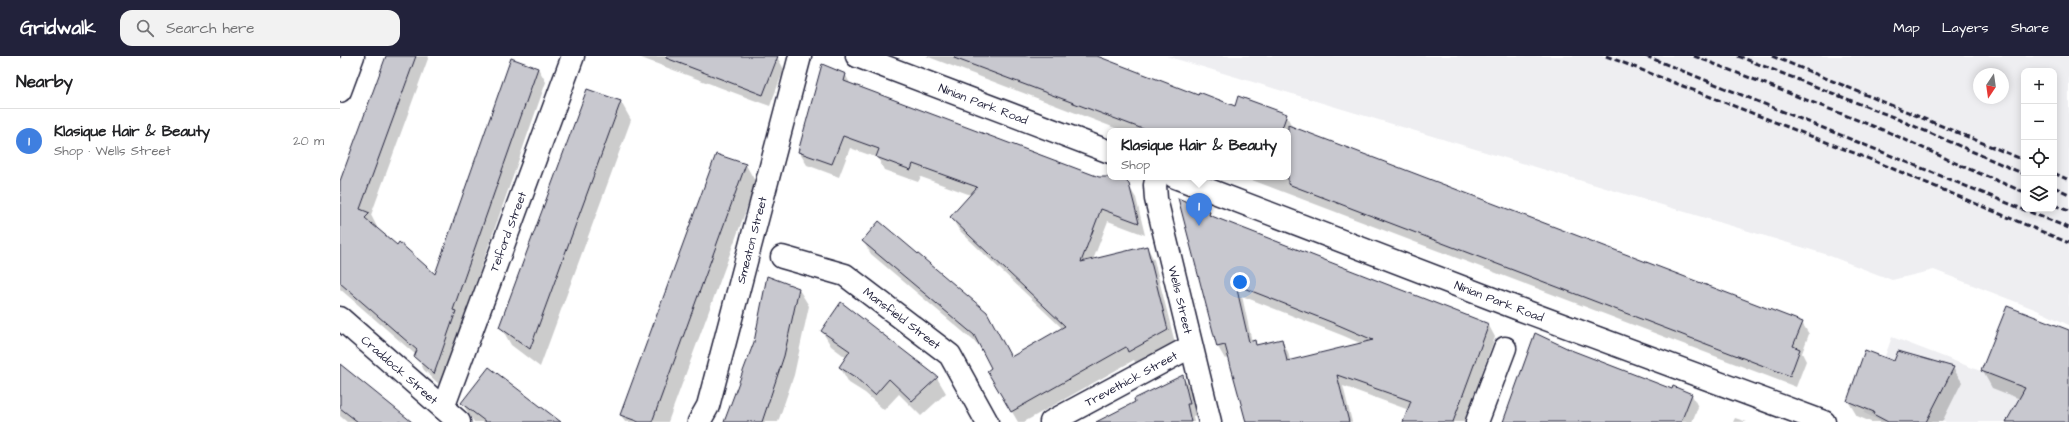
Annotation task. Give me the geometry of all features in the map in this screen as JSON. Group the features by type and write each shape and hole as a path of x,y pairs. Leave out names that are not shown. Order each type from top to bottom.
{"street":[{"path":"340,91 353,56"},
{"name":"Telford Street","path":"451,415 573,56"},
{"name":"Smeaton Street","path":"699,422 708,406 800,56"},
{"name":"Ninian Park Road","path":"857,56 1107,151"},
{"name":"Wells Street","path":"1156,180 1156,199 1190,347 1210,422"},
{"name":"Ninian Park Road","path":"1183,180 1534,315 1824,422"},
{"name":"Mansfield Street","path":"782,257 845,275 950,354 987,422"},
{"name":"Craddock Street","path":"340,318 451,415"},
{"name":"Trevethick Street","path":"1051,422 1190,347"},
{"path":"1477,422 1505,348"}],"shaded area":[{"path":"1166,56 2069,56 2069,325 2037,310 1934,270 1892,280 1825,254"},
{"path":"1892,337 2069,405 2069,422 1882,422 1864,413"}],"building":[{"path":"386,56 416,56 360,209 370,213 365,218 397,245 399,242 435,274 511,58 538,68 453,310 456,311 434,374 414,357 417,350 340,283 340,181"},
{"path":"666,56 778,56 763,95 666,58"},
{"path":"955,56 1097,56 1198,95 1199,92 1235,106 1238,96 1287,114 1282,128 1140,128 954,58"},
{"path":"822,64 846,74 844,81 1099,177 1107,177 1107,180 1125,180 1129,184 1139,223 1101,209 1081,262 1147,246 1168,330 1128,352 1126,347 1011,412 987,371 991,368 974,335 862,241 879,221 987,312 1011,357 1065,326 950,217 977,187 913,164 911,170 876,157 879,149 843,136 832,164 798,152"},
{"path":"587,89 621,101 530,349 499,327"},
{"path":"1288,125 1803,322 1793,346 1800,349 1790,376 1288,184 1288,180 1291,180 1291,128 1288,128"},
{"path":"716,154 746,164 652,422 639,422 620,415"},
{"path":"1178,198 1210,212 1209,215 1489,324 1453,422 1403,422 1411,401 1337,375 1349,422 1246,422 1225,345 1217,347","holes":["1236,285 1373,340 1287,361 1282,339 1256,345 1255,340 1249,342"]},
{"path":"767,276 799,288 784,356 762,422 724,422 754,342"},
{"path":"841,302 938,377 912,401 889,379 875,395 855,377 839,367 850,351 821,331"},
{"path":"2007,306 2069,330 2069,422 2006,422 2025,388 1981,371"},
{"path":"1535,333 1571,350 1672,389 1673,386 1692,394 1681,422 1503,422"},
{"path":"1865,350 1894,361 1898,351 1954,367 1926,422 1888,422 1873,414 1874,412 1847,401"},
{"path":"340,364 412,422 358,422 340,408"},
{"path":"489,367 561,422 486,422 461,403"},
{"path":"1183,375 1190,404 1187,404 1191,422 1096,422 1135,402 1134,399"}],"railway":[{"path":"1606,56 1872,160 2069,243"},
{"path":"1646,56 2069,228"},
{"path":"1694,56 1888,132 1962,166 2021,191"},
{"path":"1738,56 1893,117 2021,173"},
{"path":"1772,56 2021,159"},
{"path":"2057,174 2069,180"},
{"path":"2057,188 2069,194"},
{"path":"2057,206 2069,211"}],"place":[{"name":"Klasique Hair & Beauty","path":"1199,226"}]}
